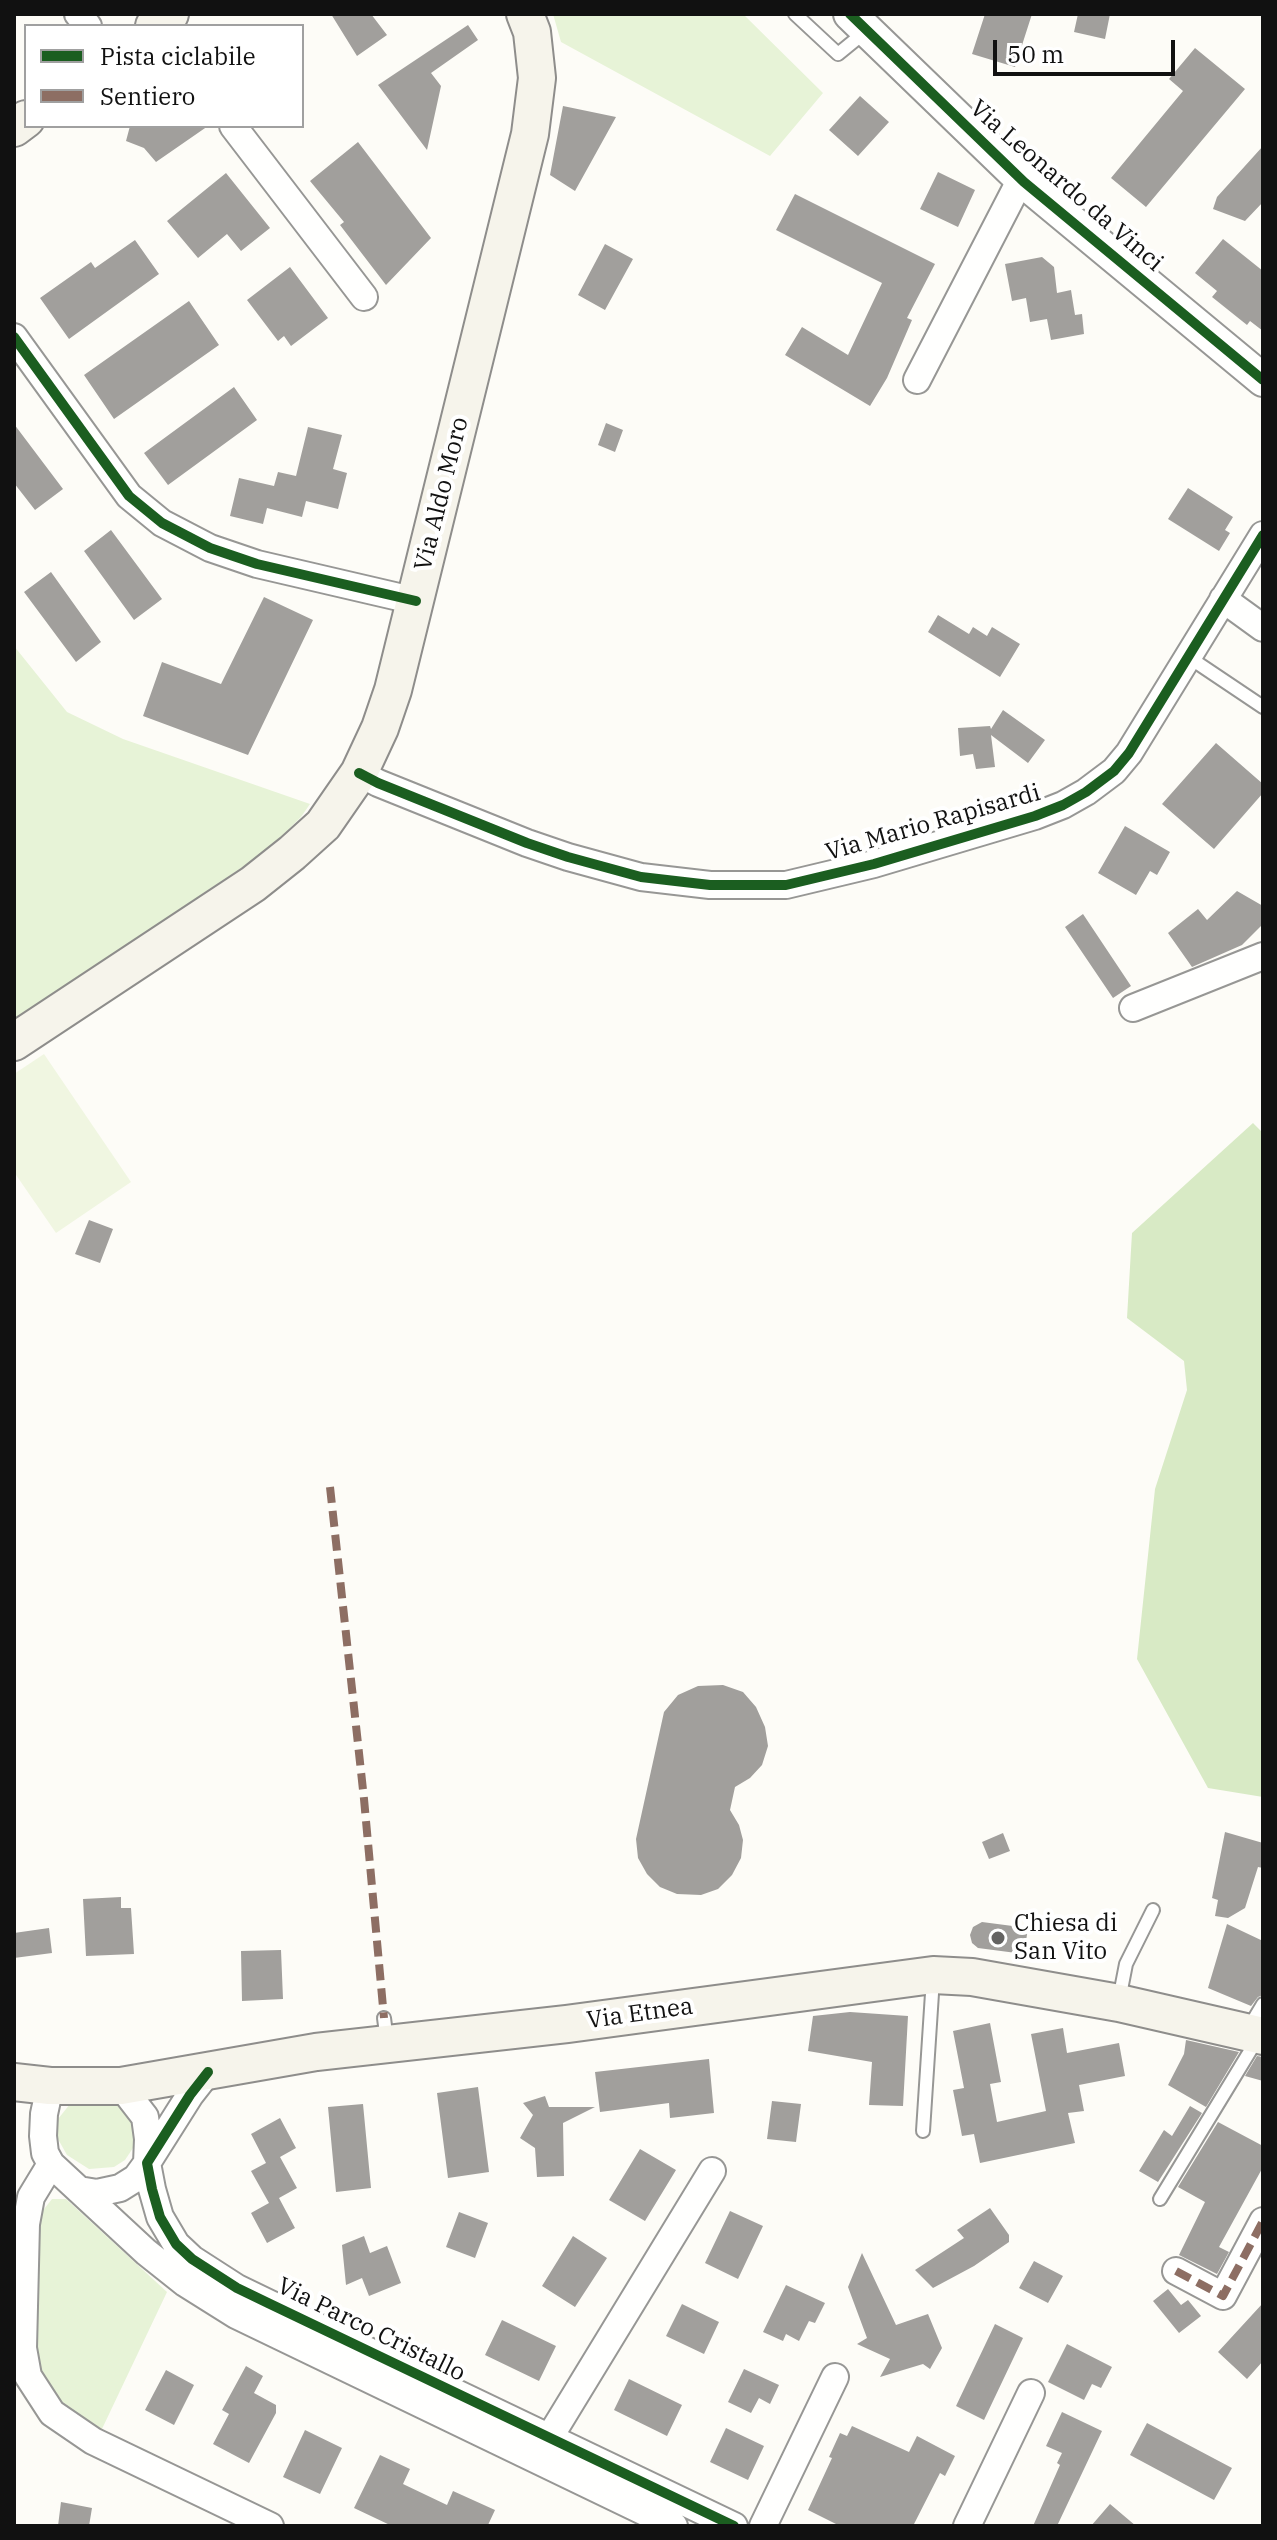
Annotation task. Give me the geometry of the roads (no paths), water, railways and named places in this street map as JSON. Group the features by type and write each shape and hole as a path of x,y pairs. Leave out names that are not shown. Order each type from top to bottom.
{"main road":[{"name":"Via Aldo Moro","path":"14,1042 263,876 323,825 359,773 393,690 530,134 537,78 532,32 525,14"},
{"name":"Via Etnea","path":"14,2082 50,2086 121,2086 316,2052 386,2031 567,2024 933,1975 972,1977 1258,2027"}],"street":[{"name":"Via Leonardo da Vinci","path":"859,22 1021,179 1263,380"},
{"path":"235,128 364,297"},
{"path":"917,380 1021,179"},
{"path":"14,337 129,496 162,523 210,548 257,564 416,601"},
{"name":"Via Mario Rapisardi","path":"359,773 527,843 641,877 710,885 786,885 874,864 1035,816 1086,792 1114,771 1129,753 1263,535"},
{"path":"1223,599 1263,628"},
{"path":"1133,1008 1263,956"},
{"path":"79,2190 97,2193 120,2188 136,2178 208,2072"},
{"path":"50,2086 43,2136 45,2153 51,2164 31,2197 26,2224 21,2381 52,2413 93,2441 270,2526"},
{"path":"121,2086 145,2117 147,2163"},
{"name":"Via Parco Cristallo","path":"147,2163 160,2217 176,2244 200,2265 542,2449 674,2526"},
{"name":"Via Parco Cristallo","path":"51,2164 146,2252 185,2283 236,2315 542,2449 734,2526"},
{"path":"542,2449 712,2171"},
{"path":"1176,2271 1223,2296 1263,2221"},
{"path":"763,2526 835,2377"},
{"path":"967,2526 1031,2393"}],"lane":[{"path":"795,14 838,54 859,22"},
{"path":"1187,656 1263,707"},
{"path":"1119,2003 1126,1964 1153,1910"},
{"path":"923,2131 933,1975"},
{"path":"1160,2199 1258,2027"}],"place":[{"name":"Chiesa di San Vito","path":"998,1938"}]}
